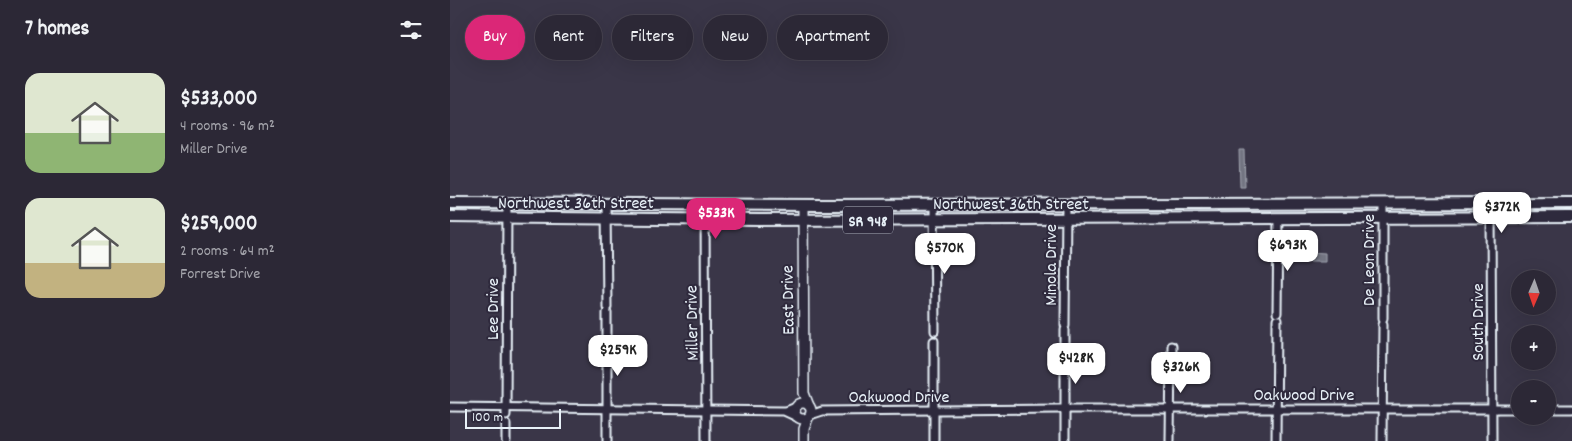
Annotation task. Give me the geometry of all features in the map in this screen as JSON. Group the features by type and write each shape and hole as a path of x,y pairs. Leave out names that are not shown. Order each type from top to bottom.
{"main road":[{"name":"Northwest 36th Street","path":"450,203 803,206 1572,203"},
{"path":"1278,218 1283,211 1306,209 1316,203"},
{"path":"1194,204 1194,218"},
{"name":"Northwest 36th Street","path":"450,217 803,220 1572,217"}],"street":[{"name":"De Leon Drive","path":"1382,441 1383,203"},
{"name":"South Drive","path":"1491,203 1492,441"},
{"name":"Lee Drive","path":"506,412 507,204"},
{"path":"606,204 607,441"},
{"name":"Minola Drive","path":"1065,441 1066,204"},
{"name":"Miller Drive","path":"705,205 706,441"},
{"path":"934,205 935,332"},
{"name":"East Drive","path":"803,206 804,441"},
{"path":"1276,441 1278,218"},
{"path":"934,341 934,441"},
{"path":"1170,441 1171,346"},
{"name":"Oakwood Drive","path":"450,407 506,412 607,410 1511,409"},
{"path":"1556,408 1572,409"},
{"path":"506,424 506,441"}],"water":[{"path":"1239,150 1244,150 1245,187 1240,187"},
{"path":"1308,252 1325,253 1325,261 1308,261"}]}
